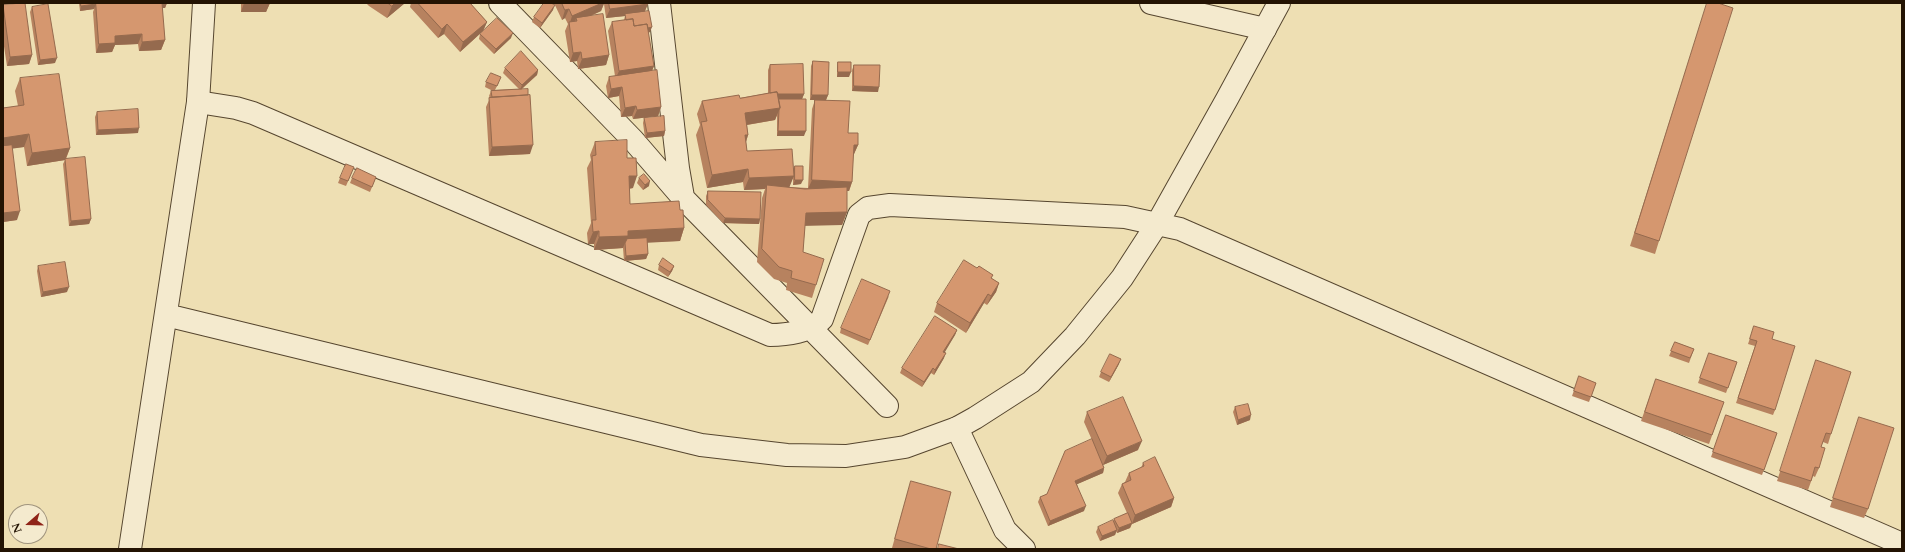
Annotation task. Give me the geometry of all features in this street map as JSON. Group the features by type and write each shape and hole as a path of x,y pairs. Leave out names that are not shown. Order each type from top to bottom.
{"street":[{"path":"130,549 198,102 204,3"},
{"path":"500,3 633,140 683,198 887,406"},
{"path":"660,3 678,168 683,198"},
{"path":"1151,3 1265,29"},
{"path":"166,315 701,445 787,455 846,456 905,447 957,428 1030,382 1075,336 1122,278 1157,224 1279,3"},
{"path":"198,102 236,108 253,113 770,335 777,335 810,328 818,324 822,319 859,215 868,208 890,205 1125,217 1180,229 1902,544"},
{"path":"957,428 1005,530 1024,549"}],"building":[{"path":"25,3 32,55 10,57 3,5"},
{"path":"81,3 96,3 96,4 81,6"},
{"path":"96,3 162,3 165,40 142,42 142,34 115,36 115,43 99,44"},
{"path":"388,3 395,3 392,6"},
{"path":"418,3 470,3 487,22 463,42 447,24 442,29"},
{"path":"544,3 551,3 555,5 542,23 534,17"},
{"path":"562,3 602,3 572,16 569,9 565,10"},
{"path":"609,3 648,3 648,4 610,9"},
{"path":"1707,3 1718,3 1733,8 1659,241 1635,233"},
{"path":"48,4 57,58 40,60 32,7"},
{"path":"649,11 652,27 648,28 647,24 634,26 633,19 626,20 625,14"},
{"path":"603,14 609,55 582,59 581,52 573,53 569,22 577,21 576,18"},
{"path":"497,18 513,33 496,49 480,34"},
{"path":"633,19 634,26 647,24 654,66 619,71 612,22"},
{"path":"521,51 538,70 522,85 505,68"},
{"path":"813,61 829,62 828,95 812,95"},
{"path":"838,62 851,62 851,72 838,72"},
{"path":"803,64 804,94 778,94 777,92 770,93 770,65"},
{"path":"854,65 880,65 879,87 854,86"},
{"path":"657,70 661,107 637,110 636,106 625,108 622,87 611,89 609,77"},
{"path":"491,73 501,77 497,86 486,82"},
{"path":"59,74 70,148 32,153 29,134 3,138 3,108 24,105 20,78"},
{"path":"528,89 528,95 492,97 491,91"},
{"path":"777,92 780,108 745,113 748,135 745,135 747,151 792,149 794,176 749,178 748,169 712,175 701,122 707,121 702,101 739,95 740,98"},
{"path":"530,95 533,145 492,147 489,98"},
{"path":"779,99 806,99 806,131 778,131 780,108"},
{"path":"815,100 850,101 848,133 858,133 858,145 854,145 852,182 812,180"},
{"path":"138,109 139,128 98,130 97,112"},
{"path":"664,116 665,131 647,133 644,118"},
{"path":"627,140 627,158 636,158 637,176 629,176 630,204 679,201 680,210 683,210 684,228 628,231 628,236 599,237 599,231 593,232 592,220 596,220 592,156 596,155 595,142"},
{"path":"12,145 20,211 3,213 3,146"},
{"path":"85,157 91,219 71,221 65,159"},
{"path":"346,164 354,167 348,181 340,178"},
{"path":"795,166 803,166 803,180 795,180"},
{"path":"357,168 376,177 372,187 352,178"},
{"path":"644,174 650,181 645,185 639,178"},
{"path":"767,185 805,189 847,187 847,212 806,213 803,252 824,259 816,285 791,278 792,271 779,267 762,249"},
{"path":"708,191 761,192 760,219 725,218 708,200"},
{"path":"647,238 648,254 626,256 625,243 627,239"},
{"path":"663,258 674,266 670,272 659,265"},
{"path":"964,260 977,268 979,266 993,275 991,278 999,283 991,296 988,294 970,323 937,303"},
{"path":"65,262 69,287 43,292 38,266"},
{"path":"862,279 890,291 870,340 841,328"},
{"path":"935,316 957,330 943,352 946,353 935,370 933,368 924,382 902,368"},
{"path":"1754,326 1774,332 1772,339 1795,346 1775,410 1738,398 1757,341 1750,339"},
{"path":"1675,342 1694,349 1690,358 1671,351"},
{"path":"1709,353 1737,362 1728,388 1700,378"},
{"path":"1110,354 1121,359 1111,377 1101,372"},
{"path":"1816,360 1851,372 1831,434 1826,433 1821,447 1825,448 1819,468 1815,467 1811,481 1780,471"},
{"path":"1579,376 1596,383 1591,397 1574,391"},
{"path":"1656,379 1724,402 1712,435 1645,412"},
{"path":"1123,397 1142,441 1107,456 1087,412"},
{"path":"1248,404 1251,415 1238,420 1235,407"},
{"path":"1726,415 1777,433 1764,470 1713,452"},
{"path":"1859,417 1894,428 1868,509 1833,498"},
{"path":"1092,439 1104,468 1075,481 1086,506 1050,521 1040,497 1047,494 1065,451"},
{"path":"1155,457 1174,498 1135,515 1122,484 1131,480 1129,473 1144,466 1143,463"},
{"path":"911,481 951,492 936,549 895,539"},
{"path":"1128,513 1132,523 1119,528 1114,519"},
{"path":"1113,520 1117,530 1102,536 1098,527"},
{"path":"939,544 959,549 938,549"}]}
